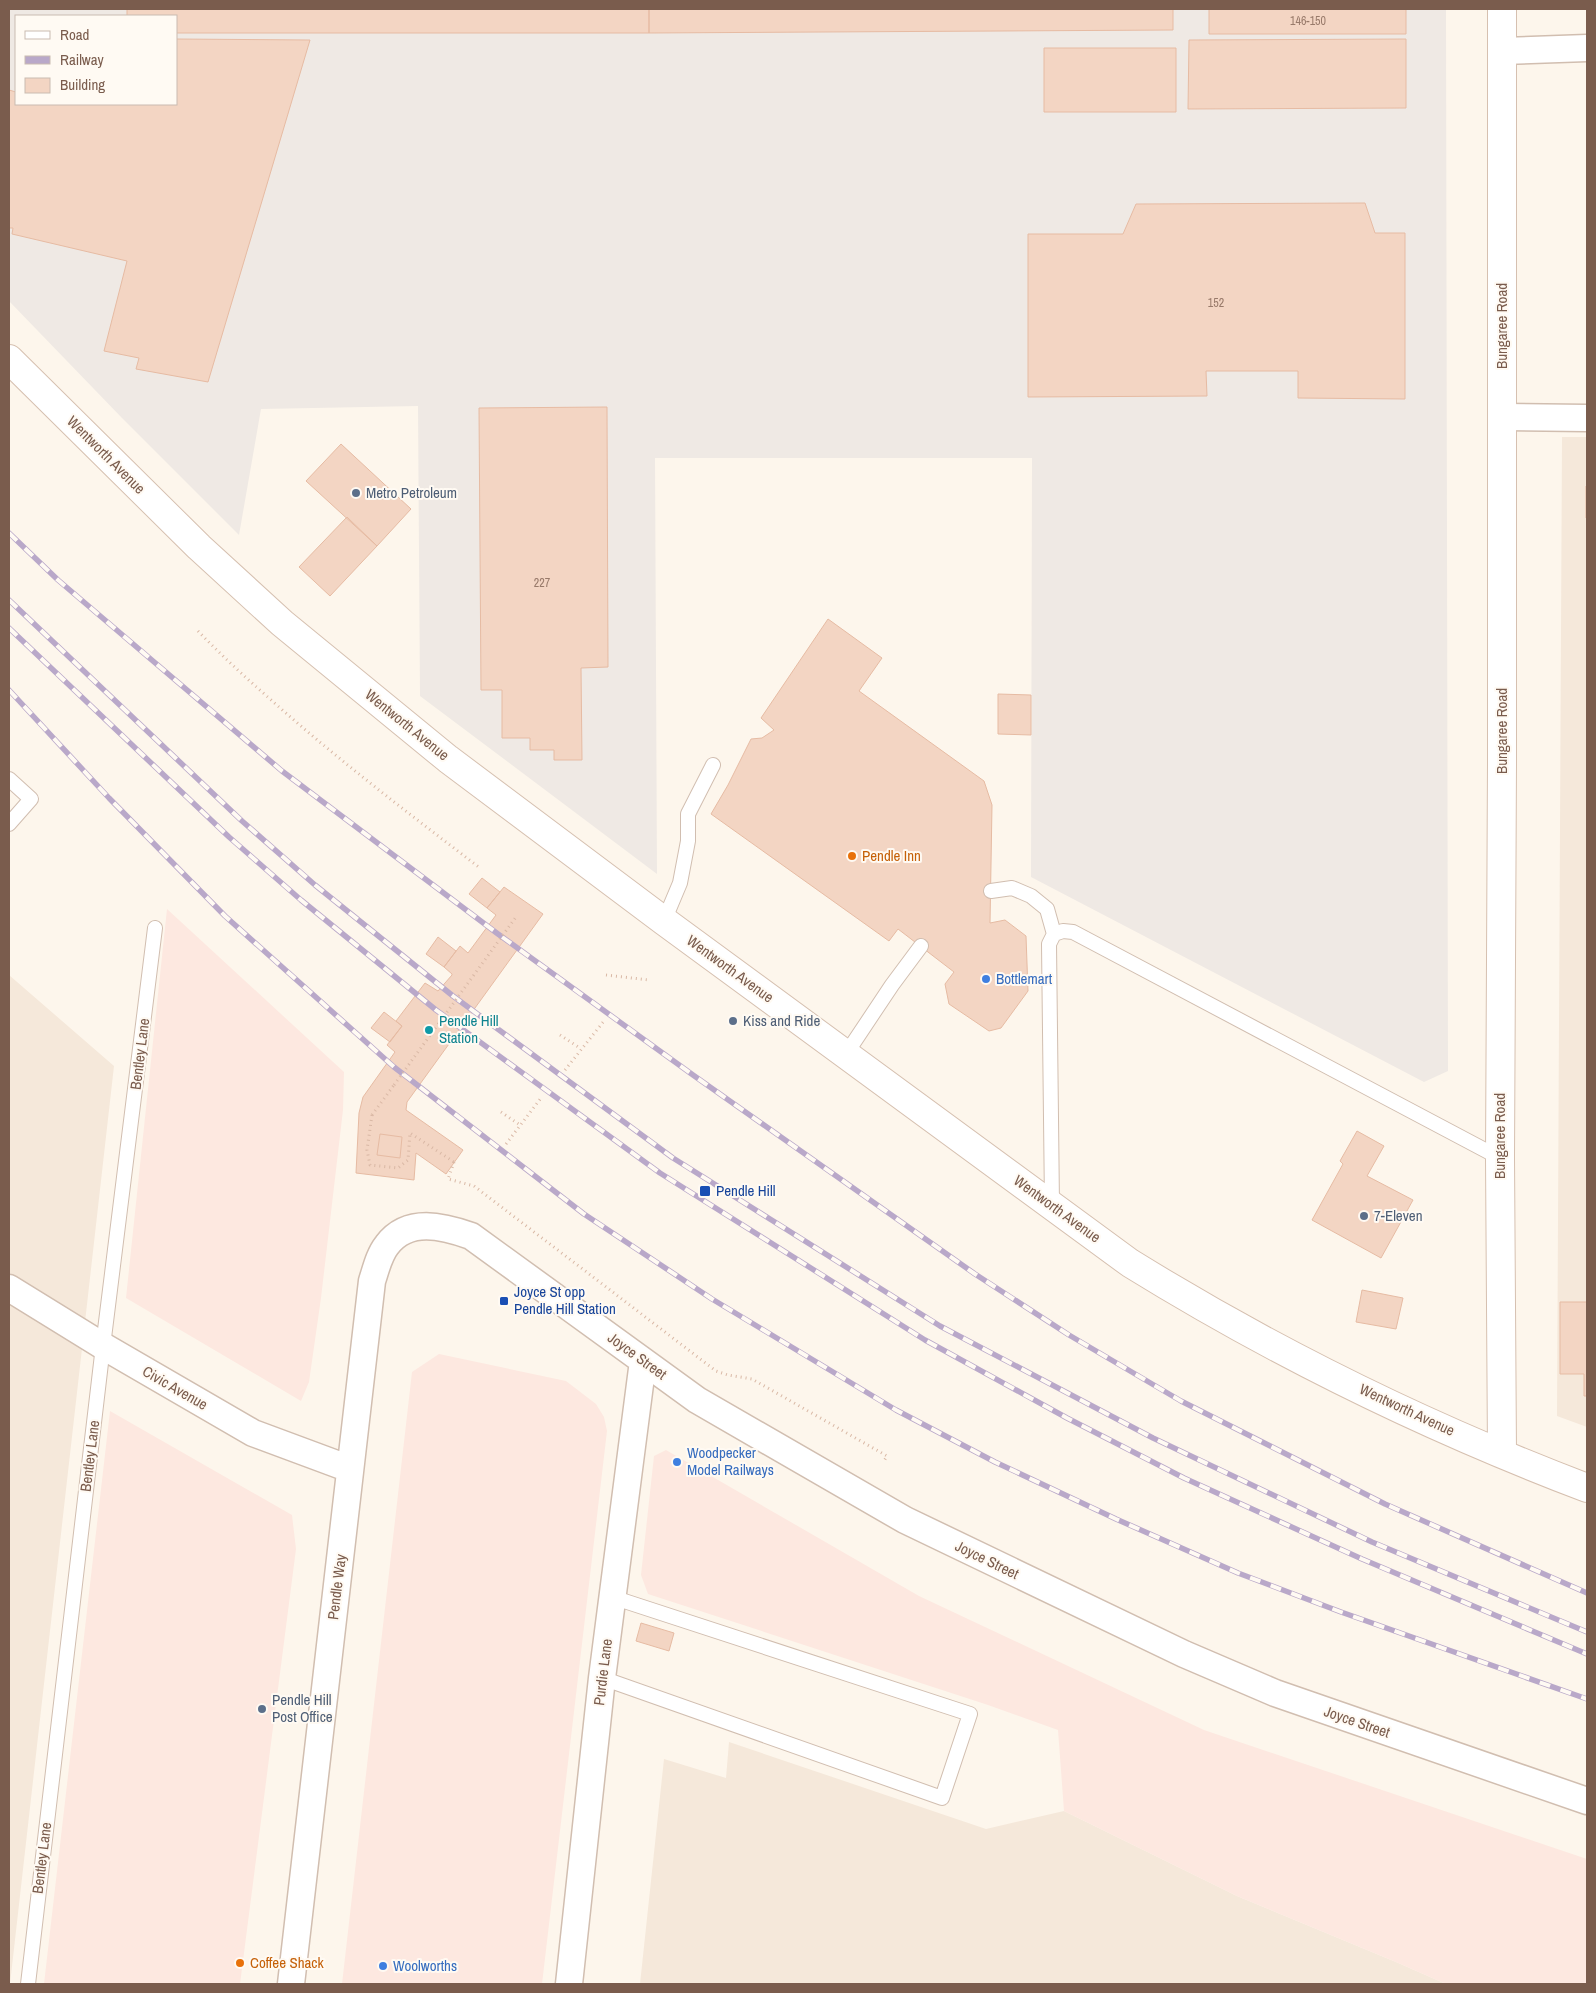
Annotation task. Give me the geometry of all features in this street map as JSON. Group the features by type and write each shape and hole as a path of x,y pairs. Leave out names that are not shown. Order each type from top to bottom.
{"main road":[{"name":"Bungaree Road","path":"1502,9 1500,1158 1502,1453"},
{"name":"Wentworth Avenue","path":"9,359 199,547 282,623 448,759 664,921 1130,1263 1200,1306 1369,1394 1502,1453 1587,1488"}],"street":[{"path":"1502,51 1587,48"},
{"path":"1502,416 1587,418"},
{"name":"Joyce Street","path":"434,1226 453,1229 478,1241 706,1405 905,1520 1184,1654 1275,1694 1587,1801"},
{"name":"Pendle Way","path":"291,1984 371,1289 379,1259 387,1245 398,1234 416,1227 434,1226"},
{"name":"Civic Avenue","path":"9,1288 103,1346 253,1434 350,1469"},
{"name":"Purdie Lane","path":"569,1984 602,1678 643,1361"}],"lane":[{"path":"664,921 680,884 688,840 688,814 713,766"},
{"path":"9,778 31,799 9,824"},
{"path":"990,891 1012,888 1031,896 1047,909 1054,934 1049,944 1052,1205"},
{"name":"Bentley Lane","path":"28,1984 103,1346 155,928"},
{"path":"1054,934 1063,931 1073,932 1500,1158"},
{"path":"846,1054 892,985 921,946"},
{"path":"602,1678 942,1798 970,1714 612,1598"}],"path":[{"path":"198,631 217,651 296,722 374,787 480,868"},
{"path":"516,916 372,1115 367,1150 370,1165 398,1168 408,1160 410,1133 454,1162 448,1179 474,1186 716,1371 752,1379 887,1456 884,1461"},
{"path":"606,975 649,980"},
{"path":"565,1070 580,1048 604,1021"},
{"path":"560,1035 580,1048"},
{"path":"506,1144 541,1098"},
{"path":"501,1112 520,1125"}],"shaded area":[{"path":"9,9 1446,9 1448,1071 1424,1082 1031,877 1032,458 655,458 657,874 420,696 418,406 261,409 239,535 9,301"},
{"path":"1562,437 1587,437 1587,1427 1557,1416"},
{"path":"167,909 344,1072 343,1110 321,1298 309,1382 301,1401 126,1298"},
{"path":"9,975 114,1066 10,1984 9,1984"},
{"path":"439,1354 566,1381 596,1404 604,1417 607,1431 542,1984 342,1984 412,1372"},
{"path":"110,1411 292,1515 296,1549 240,1984 44,1984"},
{"path":"666,1450 919,1596 1204,1730 1587,1859 1587,1984 1446,1984 1237,1896 1064,1811 1058,1730 988,1705 648,1594 641,1575 654,1456"},
{"path":"729,1742 986,1829 1064,1811 1237,1896 1446,1984 640,1984 664,1759 726,1778"}],"building":[{"path":"127,9 649,9 649,33 178,33 178,15 127,15"},
{"path":"649,9 1173,9 1173,30 649,33"},
{"path":"1209,9 1406,9 1406,34 1209,34"},
{"path":"178,39 310,40 208,382 136,369 139,358 104,351 127,261 12,234 13,228 9,228 9,90 15,92 15,105 178,105"},
{"path":"1406,39 1406,108 1188,109 1189,40"},
{"path":"1044,48 1176,48 1176,112 1044,112"},
{"path":"1365,203 1375,233 1405,233 1405,399 1298,398 1298,371 1206,371 1207,396 1028,397 1028,234 1123,234 1136,204"},
{"path":"607,407 608,667 581,668 582,760 554,760 554,750 530,750 530,738 502,738 502,690 481,690 479,408"},
{"path":"341,444 411,509 377,546 306,481"},
{"path":"1586,486 1587,518 1586,518"},
{"path":"347,517 377,546 330,596 299,567"},
{"path":"828,619 882,658 859,691 984,781 992,805 990,923 1005,920 1026,936 1028,991 1001,1028 989,1031 949,1004 945,984 954,972 898,929 889,941 711,814 751,739 762,738 774,730 761,718"},
{"path":"998,694 1031,695 1031,735 998,734"},
{"path":"482,878 500,892 487,908 469,894"},
{"name":"Pendle Hill Station","path":"504,887 543,914 407,1102 406,1110 463,1150 446,1174 416,1153 414,1180 356,1173 359,1113 363,1097 395,1052 387,1045 402,1026 396,1021 425,983 438,991 452,975 444,967 460,946 468,953 496,915 487,908"},
{"path":"438,937 456,951 444,967 426,954"},
{"path":"384,1012 402,1026 390,1042 371,1028"},
{"path":"1357,1131 1384,1146 1367,1176 1413,1200 1381,1258 1312,1220 1343,1164 1340,1161"},
{"path":"380,1134 402,1137 400,1158 377,1155"},
{"path":"1362,1290 1403,1298 1396,1329 1356,1322"},
{"path":"1560,1302 1587,1302 1587,1396 1584,1396 1584,1374 1560,1374"},
{"path":"641,1623 674,1633 669,1651 636,1641"}],"railway":[{"path":"9,533 58,580 282,771 498,934 693,1075 975,1274 1069,1335 1181,1401 1385,1504 1587,1593"},
{"path":"9,600 242,821 315,885 453,996 673,1158 940,1326 1153,1438 1372,1542 1587,1632"},
{"path":"9,628 229,837 301,900 436,1010 660,1173 925,1340 1067,1418 1184,1478 1362,1559 1587,1654"},
{"path":"9,690 109,798 225,916 394,1067 584,1214 712,1299 896,1410 995,1462 1116,1519 1238,1573 1341,1612 1587,1699"}],"place":[{"name":"Metro Petroleum","path":"356,493"},
{"name":"Pendle Inn","path":"852,856"},
{"name":"Bottlemart","path":"986,979"},
{"name":"Kiss and Ride","path":"733,1021"},
{"name":"Pendle Hill Station","path":"429,1030"},
{"name":"Pendle Hill","path":"705,1191"},
{"name":"7-Eleven","path":"1364,1216"},
{"name":"Joyce St opp Pendle Hill Station","path":"504,1301"},
{"name":"Woodpecker Model Railways","path":"677,1462"},
{"name":"Pendle Hill Post Office","path":"262,1709"},
{"name":"Coffee Shack","path":"240,1963"},
{"name":"Woolworths","path":"383,1966"}]}
